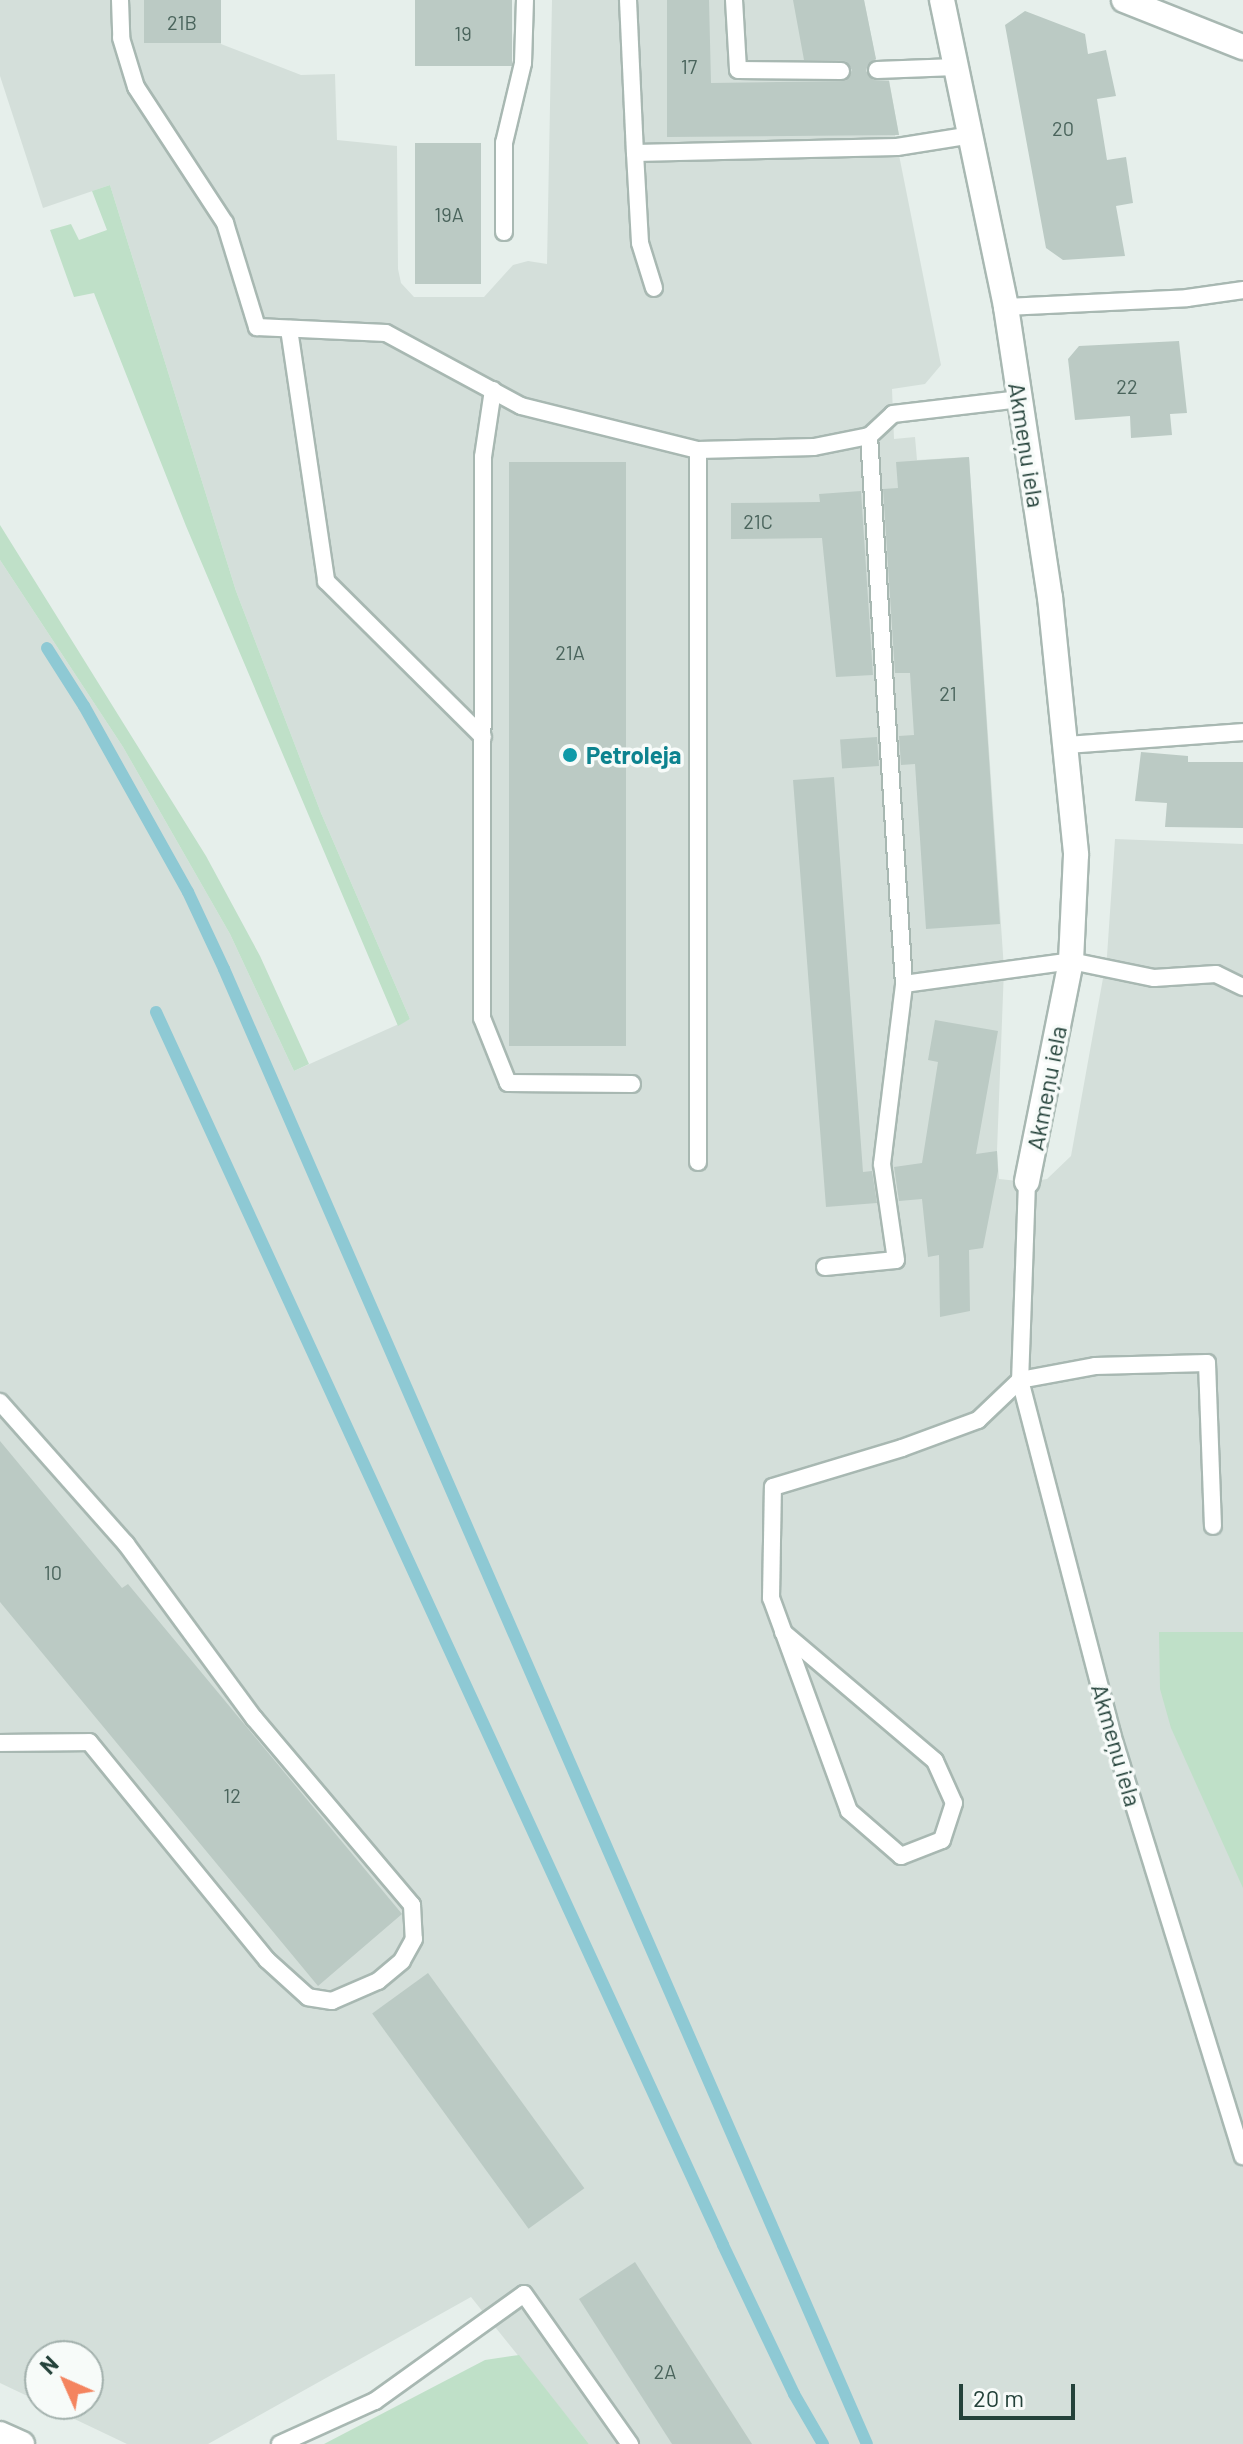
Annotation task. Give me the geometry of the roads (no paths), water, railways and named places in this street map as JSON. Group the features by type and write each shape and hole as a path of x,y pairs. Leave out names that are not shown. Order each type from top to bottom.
{"street":[{"name":"Akmeņu iela","path":"942,0 1006,307 1068,745 1076,855 1071,961 1027,1182"},
{"path":"1124,0 1243,47"},
{"path":"0,2434 22,2444"}],"lane":[{"path":"120,0 121,38 136,87 225,223 257,327 386,333 521,406 698,450 814,447 869,436 893,414 1020,399"},
{"path":"504,232 504,143 523,63 525,0"},
{"path":"628,0 640,243 654,288"},
{"path":"734,0 738,70 841,71"},
{"path":"877,70 956,67"},
{"path":"635,153 897,147 972,135"},
{"path":"1006,307 1187,298 1243,290"},
{"path":"289,329 326,581 483,737"},
{"path":"493,390 483,457 482,1018 508,1083 632,1084"},
{"path":"825,1267 896,1260 882,1164 904,984 869,436"},
{"path":"698,450 698,1162"},
{"path":"1068,745 1243,732"},
{"path":"904,984 1071,961 1154,978 1216,974 1243,987"},
{"name":"Akmeņu iela","path":"1027,1182 1020,1380 1112,1734 1243,2156"},
{"path":"783,1632 935,1761 954,1803 942,1840 901,1856 849,1811 783,1632 771,1598 773,1487 978,1420 1020,1380 1095,1366 1207,1363 1213,1526"},
{"path":"0,1402 126,1544 254,1718 412,1905 414,1939 402,1961 378,1981 332,2001 308,1997 267,1960 89,1742 0,1743"},
{"path":"280,2444 375,2401 524,2294 630,2444"}],"waterway":[{"path":"47,648 84,706 188,892 224,969 867,2444"},
{"path":"156,1012 723,2245 794,2394 823,2444"}],"place":[{"name":"Petroleja","path":"570,755"}]}
